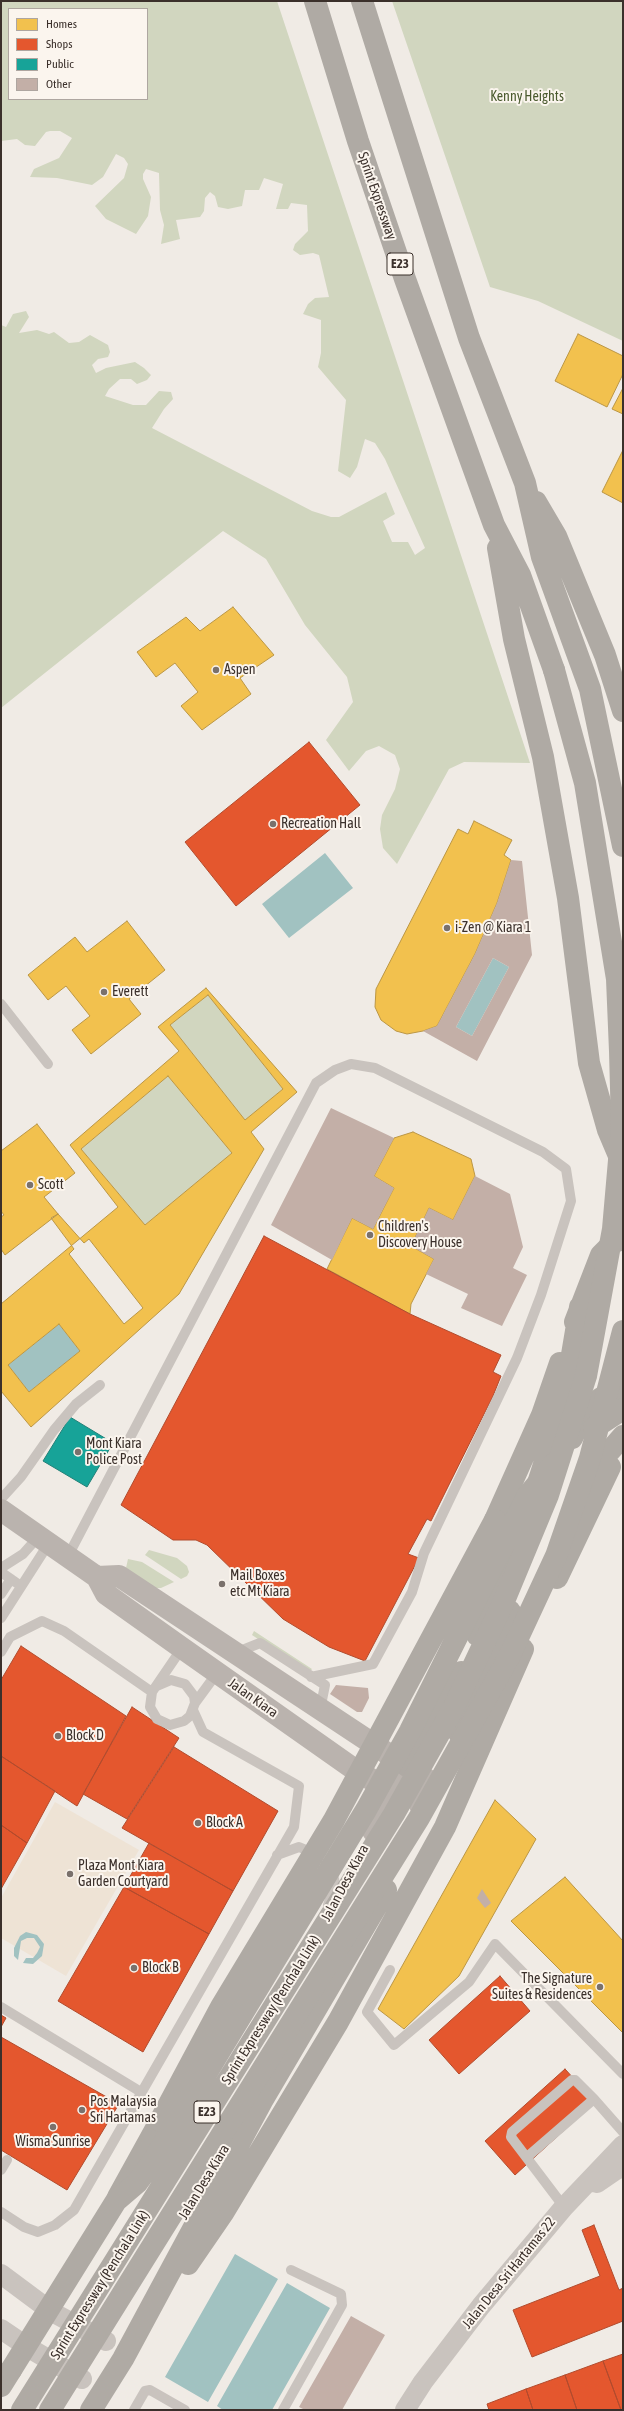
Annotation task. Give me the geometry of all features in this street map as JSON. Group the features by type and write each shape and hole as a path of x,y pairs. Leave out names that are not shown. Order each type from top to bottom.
{"highway":[{"name":"Sprint Expressway","path":"315,1 358,141 494,525"},
{"path":"362,1 469,338 525,483 542,557 590,690 623,846"},
{"path":"525,483 556,536 605,655 623,711"},
{"name":"Sprint Expressway (Penchala Link)","path":"22,2410 393,1803 453,1709 504,1601 548,1495 586,1376 613,1229 622,1126 617,979 585,783 554,670 520,575 494,525"},
{"path":"494,525 514,639 548,789 568,898 589,1063 608,1130 623,1166"},
{"path":"1,2386 116,2201 221,2007 334,1820 495,1520 542,1415 580,1307 601,1255 614,1242 623,1239"},
{"path":"407,1766 461,1671 501,1580 546,1461 564,1402 580,1307"},
{"path":"50,2410 419,1818 509,1657 556,1556 590,1458 623,1331"},
{"path":"432,1783 460,1728 509,1614 557,1494 574,1433 585,1412 601,1398 623,1387"},
{"path":"116,2201 137,2183 153,2161 366,1810 410,1731 528,1495 550,1469 582,1436 623,1409"},
{"path":"123,2359 262,2101 444,1791 485,1709 562,1522 593,1470 623,1436"},
{"path":"90,2410 231,2200 338,2022 445,1827 529,1636 604,1478 623,1448"}],"main road":[{"name":"Jalan Kiara","path":"1,1510 97,1576 106,1594 351,1767 393,1803 419,1808"},
{"name":"Jalan Kiara","path":"97,1576 120,1576 432,1783"},
{"name":"Jalan Desa Kiara","path":"31,2410 84,2329 301,1965 393,1803 407,1766"},
{"name":"Jalan Desa Kiara","path":"62,2410 215,2164 393,1857 432,1783"}],"street":[{"name":"Jalan Desa Sri Hartamas 22","path":"405,2410 423,2382 481,2306 564,2207 623,2144"},
{"path":"564,2207 616,2170 623,2167"},
{"path":"1,2274 52,2312 106,2341"},
{"path":"1,2329 82,2379"}],"lane":[{"path":"1,1004 48,1064"},
{"path":"68,1556 316,1083 335,1070 352,1064 375,1068 543,1152 566,1169 571,1201 541,1295 518,1358 424,1553 412,1592 373,1664 311,1677"},
{"path":"1,1499 21,1477 54,1430 76,1404 100,1385"},
{"path":"1,1568 44,1539"},
{"path":"1,1618 21,1586 44,1539"},
{"path":"1,1572 21,1586"},
{"path":"1,1594 11,1579"},
{"path":"1,1652 10,1637 42,1621 64,1631 154,1689"},
{"path":"235,1653 260,1644 325,1685 320,1710"},
{"path":"182,1648 154,1689 150,1707 152,1714 163,1723 170,1725 184,1721 217,1673"},
{"path":"1,2212 24,2227 38,2232 55,2225 74,2210 294,1827 299,1786 203,1732 194,1707 190,1689 185,1684 171,1680 154,1689"},
{"path":"277,1855 299,1847 311,1850 322,1858 331,1870 335,1883 322,1926"},
{"path":"390,1970 367,2012 394,2045 469,1982 495,1944 623,2074"},
{"path":"1,2007 141,2092"},
{"path":"564,2207 511,2137 512,2132 572,2080 575,2080 623,2132"},
{"path":"527,2157 594,2099"},
{"path":"1,2170 7,2160"},
{"path":"283,2410 342,2305 341,2294 291,2270"},
{"path":"134,2410 146,2391 150,2390 185,2410"}],"green space":[{"path":"1,1 277,1 530,763 464,762 449,769 397,864 383,848 380,829 382,815 395,789 400,769 395,755 379,746 366,751 349,771 326,740 353,702 347,677 305,625 266,559 223,531 1,708 1,325 6,327 13,314 26,311 29,317 19,333 37,330 49,334 54,332 69,343 79,342 90,335 108,345 110,352 108,357 98,359 92,365 96,373 106,368 135,362 144,368 151,375 147,380 137,384 131,379 120,379 109,389 105,396 133,405 146,405 159,391 171,392 173,399 164,409 152,428 312,511 331,517 339,517 386,492 395,514 383,521 392,542 408,542 415,555 425,548 385,459 375,443 365,439 357,467 350,478 338,471 346,400 318,367 321,353 321,320 303,314 308,304 315,298 329,297 319,255 313,253 300,255 293,250 295,244 308,231 307,205 291,203 288,209 276,209 283,184 264,178 259,190 245,190 242,206 228,209 218,207 215,196 210,192 205,198 204,211 200,217 176,220 180,239 161,244 164,225 160,210 159,173 146,169 143,174 143,179 151,197 148,216 136,234 106,219 95,206 124,178 128,164 124,158 116,154 103,177 92,185 57,178 30,177 34,169 59,158 72,138 60,131 50,131 46,132 35,146 25,145 17,139 1,141"},
{"name":"Kenny Heights","path":"392,1 623,1 623,341 538,301 490,287"},
{"path":"208,995 283,1089 245,1120 170,1025"},
{"path":"168,1076 232,1153 145,1225 81,1149"},
{"path":"149,1550 177,1558 187,1566 189,1572 187,1576 181,1579 145,1555"},
{"path":"128,1559 142,1562 174,1582 161,1588 151,1588 126,1568"},
{"path":"254,1631 312,1669 309,1673 252,1635"}],"shaded area":[{"name":"Plaza Mont Kiara Garden Courtyard","path":"55,1802 139,1850 66,1976 1,1938 1,1898"}],"water":[{"path":"325,853 353,888 289,938 262,904"},
{"path":"493,958 509,967 472,1036 456,1027"},
{"path":"59,1324 80,1351 29,1392 8,1365"},
{"path":"26,1932 37,1935 44,1944 42,1956 33,1964 23,1963 26,1958 33,1958 40,1947 34,1938 27,1938 21,1941 18,1960 14,1956 14,1948 20,1936"},
{"path":"235,2254 278,2279 208,2402 165,2377"},
{"path":"287,2283 330,2308 272,2410 223,2410 217,2406"}],"building: Homes":[{"path":"578,334 623,356 623,374 607,407 555,381"},
{"path":"623,388 623,414 612,409"},
{"path":"623,450 623,503 602,492"},
{"name":"Aspen","path":"233,607 274,655 240,678 251,694 202,730 181,706 198,692 175,663 156,677 137,652 186,617 200,631"},
{"name":"i-Zen @ Kiara 1","path":"474,821 512,840 504,855 511,860 497,903 475,954 437,1026 423,1031 407,1034 396,1031 381,1020 375,1007 376,989 458,829 468,834"},
{"name":"Everett","path":"127,921 165,970 129,999 141,1014 91,1054 72,1030 90,1016 66,986 48,1000 28,975 75,937 87,952"},
{"path":"206,988 297,1092 251,1132 264,1149 179,1294 31,1427 1,1391 1,1304 118,1207 70,1145 179,1051 158,1027","holes":["208,995 283,1089 245,1120 170,1025","168,1076 232,1153 145,1225 81,1149","59,1324 80,1351 29,1392 8,1365"]},
{"name":"Scott","path":"37,1124 75,1173 44,1197 58,1214 5,1255 1,1249 1,1217 4,1215 1,1211 1,1151"},
{"path":"413,1132 471,1159 475,1176 453,1220 429,1208 411,1246 434,1259 411,1304 410,1314 327,1269 352,1218 373,1229 394,1188 374,1176 394,1138"},
{"path":"58,1214 84,1243 89,1239 143,1308 124,1324 69,1254 74,1249 51,1218"},
{"path":"495,1800 536,1839 459,1976 404,2029 378,2009"},
{"name":"The Signature Suites & Residences","path":"565,1877 623,1941 623,2033 511,1921"}],"building: Shops":[{"name":"Recreation Hall","path":"309,742 360,805 236,906 185,842"},
{"path":"264,1236 410,1314 501,1355 493,1372 501,1376 493,1396 431,1521 427,1519 408,1554 419,1558 365,1661 329,1647 283,1619 207,1545 196,1540 173,1540 121,1505"},
{"name":"Block D","path":"21,1646 126,1716 77,1806 1,1756 1,1680"},
{"path":"132,1707 179,1738 127,1819 83,1794"},
{"name":"Block A","path":"174,1747 278,1811 233,1891 122,1828"},
{"path":"1,1756 55,1791 27,1843 1,1825"},
{"path":"1,1825 27,1843 1,1889"},
{"path":"149,1843 233,1891 209,1934 124,1887"},
{"name":"Block B","path":"124,1887 209,1934 143,2052 58,2001"},
{"path":"500,1976 530,2011 459,2074 429,2040"},
{"path":"1,2015 6,2018 1,2027"},
{"name":"Wisma Sunrise","path":"1,2037 119,2104 67,2190 1,2150"},
{"path":"565,2069 595,2102 515,2175 485,2141"},
{"path":"594,2225 619,2290 623,2288 623,2321 532,2357 513,2310 600,2276 582,2230"},
{"path":"623,2354 623,2410 621,2410 603,2361"},
{"path":"603,2361 621,2410 577,2410 565,2375"},
{"path":"565,2375 577,2410 533,2410 526,2389"},
{"path":"526,2389 533,2410 489,2410 487,2404"}],"building: Public":[{"name":"Mont Kiara Police Post","path":"70,1417 113,1443 87,1487 43,1461"}],"building: Other":[{"path":"511,860 522,861 532,955 477,1061 423,1031 437,1026 475,954 497,903","holes":["493,958 509,967 472,1036 456,1027"]},
{"path":"331,1108 394,1138 374,1176 394,1188 373,1229 352,1218 332,1260 271,1225"},
{"path":"475,1176 510,1194 523,1247 513,1268 527,1275 502,1326 461,1308 468,1294 426,1274 434,1259 411,1246 429,1208 453,1220"},
{"path":"336,1685 368,1688 369,1698 362,1712 357,1712 330,1694"},
{"path":"482,1889 491,1903 485,1908 477,1898"},
{"path":"351,2316 385,2335 342,2410 305,2410 299,2407"}],"place":[{"name":"Aspen","path":"216,670"},
{"name":"Recreation Hall","path":"273,824"},
{"name":"i-Zen @ Kiara 1","path":"447,928"},
{"name":"Everett","path":"104,992"},
{"name":"Scott","path":"30,1185"},
{"name":"Children's Discovery House","path":"370,1235"},
{"name":"Mont Kiara Police Post","path":"78,1452"},
{"name":"Mail Boxes etc Mt Kiara","path":"222,1584"},
{"name":"Block D","path":"58,1736"},
{"name":"Block A","path":"198,1823"},
{"name":"Plaza Mont Kiara Garden Courtyard","path":"70,1874"},
{"name":"Block B","path":"134,1968"},
{"name":"The Signature Suites & Residences","path":"600,1987"},
{"name":"Pos Malaysia Sri Hartamas","path":"82,2110"},
{"name":"Wisma Sunrise","path":"53,2127"}]}
